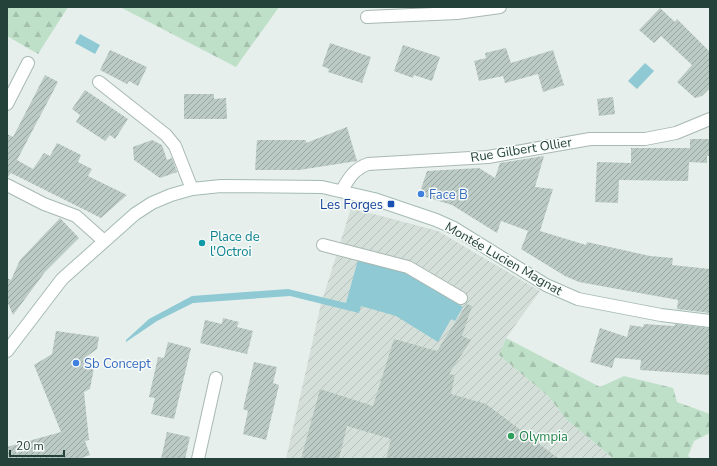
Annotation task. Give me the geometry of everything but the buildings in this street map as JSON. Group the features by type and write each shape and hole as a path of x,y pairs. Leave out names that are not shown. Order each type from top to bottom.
{"street":[{"path":"367,18 457,13 500,7"},
{"path":"7,104 28,63"},
{"path":"99,82 166,135 175,146 192,189"},
{"name":"Rue Gilbert Ollier","path":"342,190 347,180 358,168 368,164 488,157 590,139 645,139 676,133 710,119"},
{"path":"7,185 44,204 76,216 104,241"},
{"name":"Montée Lucien Magnat","path":"7,351 62,279 130,217 152,203 192,189 229,186 322,187 342,190 391,204 454,228 546,285 578,299 661,315 710,321"},
{"path":"323,245 408,267 461,298"},
{"path":"198,459 216,378"}],"shaded area":[{"path":"351,208 438,231 540,291 506,338 499,355 548,396 567,420 614,459 286,459 321,304"}],"green space":[{"path":"7,7 68,7 38,54 7,36"},
{"path":"120,7 279,7 236,67"},
{"path":"506,338 600,387 624,376 673,388 677,402 710,414 710,433 694,441 688,456 692,459 614,459 567,420 548,396 499,355"}],"water":[{"path":"80,34 100,45 95,54 75,43"},
{"path":"645,63 654,71 637,89 628,81"},
{"path":"358,260 414,275 463,307 455,321 451,319 438,342 396,316 361,306 359,313 290,296 193,303 157,321 126,342 126,340 149,319 192,296 288,289 346,303"}],"place":[{"name":"Face B","path":"421,194"},
{"name":"Les Forges","path":"391,204"},
{"name":"Place de l'Octroi","path":"202,243"},
{"name":"Sb Concept","path":"76,363"},
{"name":"Olympia","path":"511,436"}]}
